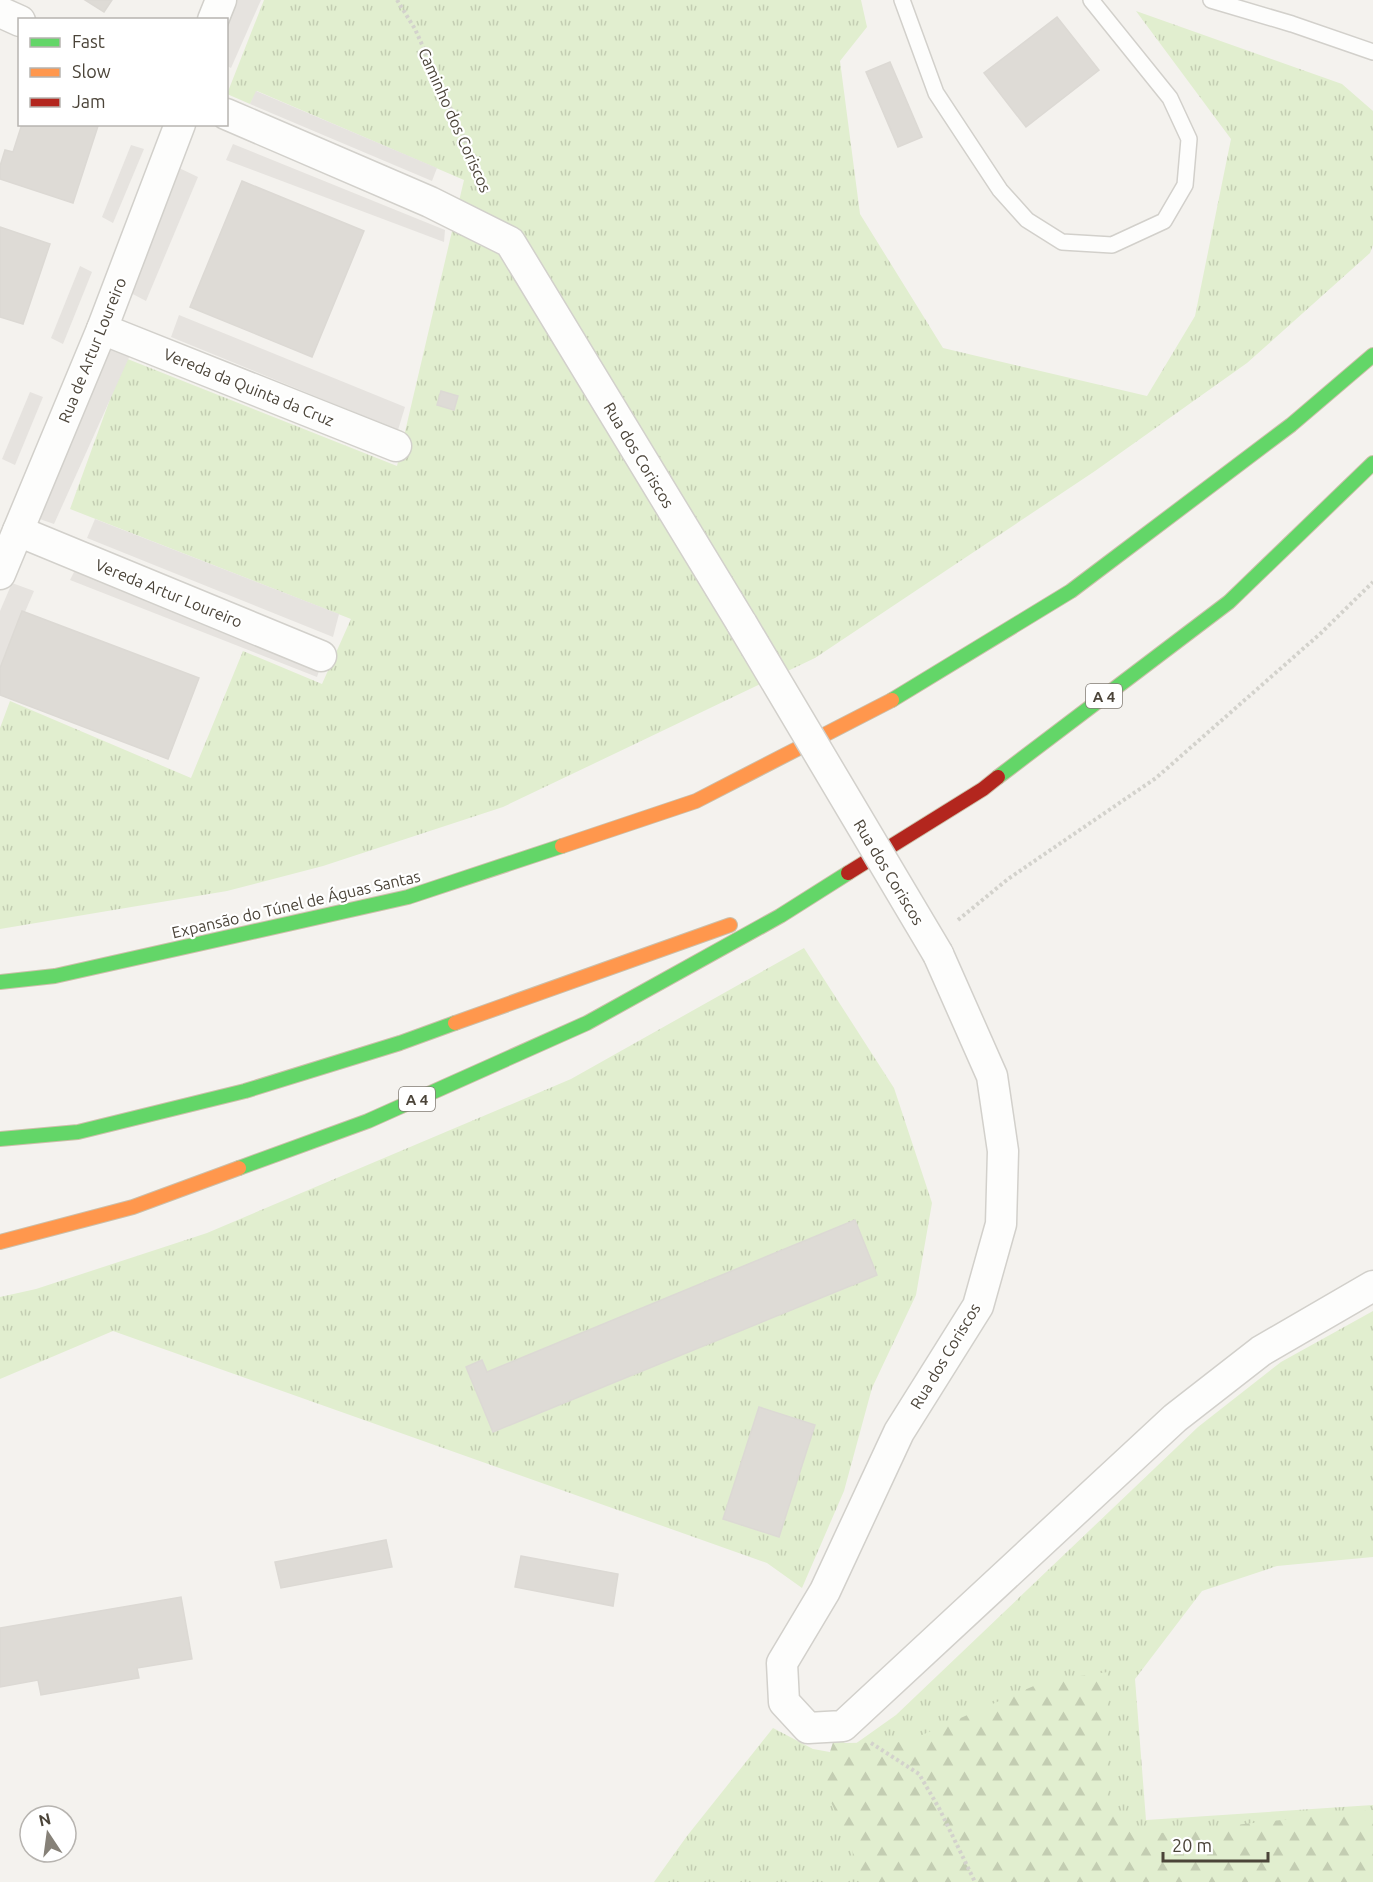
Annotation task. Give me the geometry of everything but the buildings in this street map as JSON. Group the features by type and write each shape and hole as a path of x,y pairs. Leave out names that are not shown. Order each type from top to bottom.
{"highway":[{"name":"Expansão do Túnel de Águas Santas","path":"0,982 55,976 408,897 696,801 892,700 1071,591 1291,425 1373,355"},
{"path":"1291,425 1315,385"},
{"name":"A 4","path":"0,1242 134,1207 368,1121 588,1023 809,897 983,789 1228,602 1373,463"},
{"name":"A 4","path":"0,1139 78,1132 245,1091 400,1043 809,897"}],"street":[{"path":"214,18 221,0"},
{"path":"0,12 18,20"},
{"path":"228,115 430,202 510,242"},
{"name":"Rua de Artur Loureiro","path":"0,574 102,329 179,126"},
{"name":"Rua dos Coriscos","path":"510,242 742,624 938,954 992,1076 1003,1151 1001,1224 978,1306 899,1432 825,1591 782,1663 784,1702 808,1728 843,1726"},
{"name":"Vereda da Quinta da Cruz","path":"102,329 396,446"},
{"name":"Vereda Artur Loureiro","path":"18,531 321,656"},
{"path":"843,1726 1175,1418 1262,1351 1373,1286"}],"lane":[{"path":"902,0 936,93 1000,190 1028,220 1062,242 1112,245 1164,220 1185,185 1189,139 1170,98 1091,0"},
{"path":"1211,0 1292,24 1373,52"}],"path":[{"name":"Caminho dos Coriscos","path":"397,0 415,29 510,242"},
{"path":"958,920 1008,879 1155,778 1322,633 1373,582"},
{"path":"843,1726 919,1774 939,1808 975,1882"}],"green space":[{"path":"264,0 861,0 867,27 840,61 860,214 943,348 1147,396 1195,316 1231,139 1136,11 1342,84 1373,111 1373,245 1370,253 1247,363 1095,471 815,658 503,807 323,866 227,891 0,929 0,728 10,701 191,778 243,651 322,684 351,619 70,509 125,358 397,466 464,180 257,91 250,104 228,94"},
{"path":"804,948 894,1088 932,1203 916,1295 872,1388 844,1491 802,1588 767,1563 113,1331 0,1379 0,1297 36,1289 207,1233 571,1079"},
{"path":"1373,1311 1373,1557 1277,1566 1202,1591 1135,1679 1146,1820 1373,1805 1373,1882 654,1882 687,1836 773,1728 813,1749 841,1754 896,1715 1198,1427 1281,1362"},
{"path":"1108,1672 1107,1802 1133,1836 1373,1810 1373,1882 863,1882 850,1844 821,1780 835,1736 845,1743 906,1742 1045,1681"}],"shaded area":[{"path":"233,0 261,0 231,68 228,66 227,18"},
{"path":"256,91 437,168 432,181 250,104"},
{"path":"233,144 445,230 444,242 226,160"},
{"path":"131,145 144,149 113,223 102,217"},
{"path":"177,167 198,177 146,301 127,291"},
{"path":"80,266 92,272 63,344 51,338"},
{"path":"179,315 405,407 398,430 171,337"},
{"path":"103,344 131,353 54,524 31,516"},
{"path":"30,392 43,397 15,465 2,459"},
{"path":"95,519 339,614 333,637 87,538"},
{"path":"76,568 321,665 317,677 70,580"},
{"path":"12,583 34,591 0,670 0,611"}],"traffic: fast":[{"path":"892,700 1071,591 1291,425 1373,355"},
{"path":"998,777 1229,602 1373,463"},
{"path":"0,982 55,976 408,897 562,846"},
{"path":"239,1168 368,1121 587,1023 780,916 848,873"},
{"path":"0,1139 78,1132 245,1091 400,1043 455,1023"}],"traffic: slow":[{"path":"562,846 696,801 892,700"},
{"path":"455,1023 730,925"},
{"path":"0,1242 133,1207 239,1168"}],"traffic: jam":[{"path":"848,873 983,789 998,777"}]}
